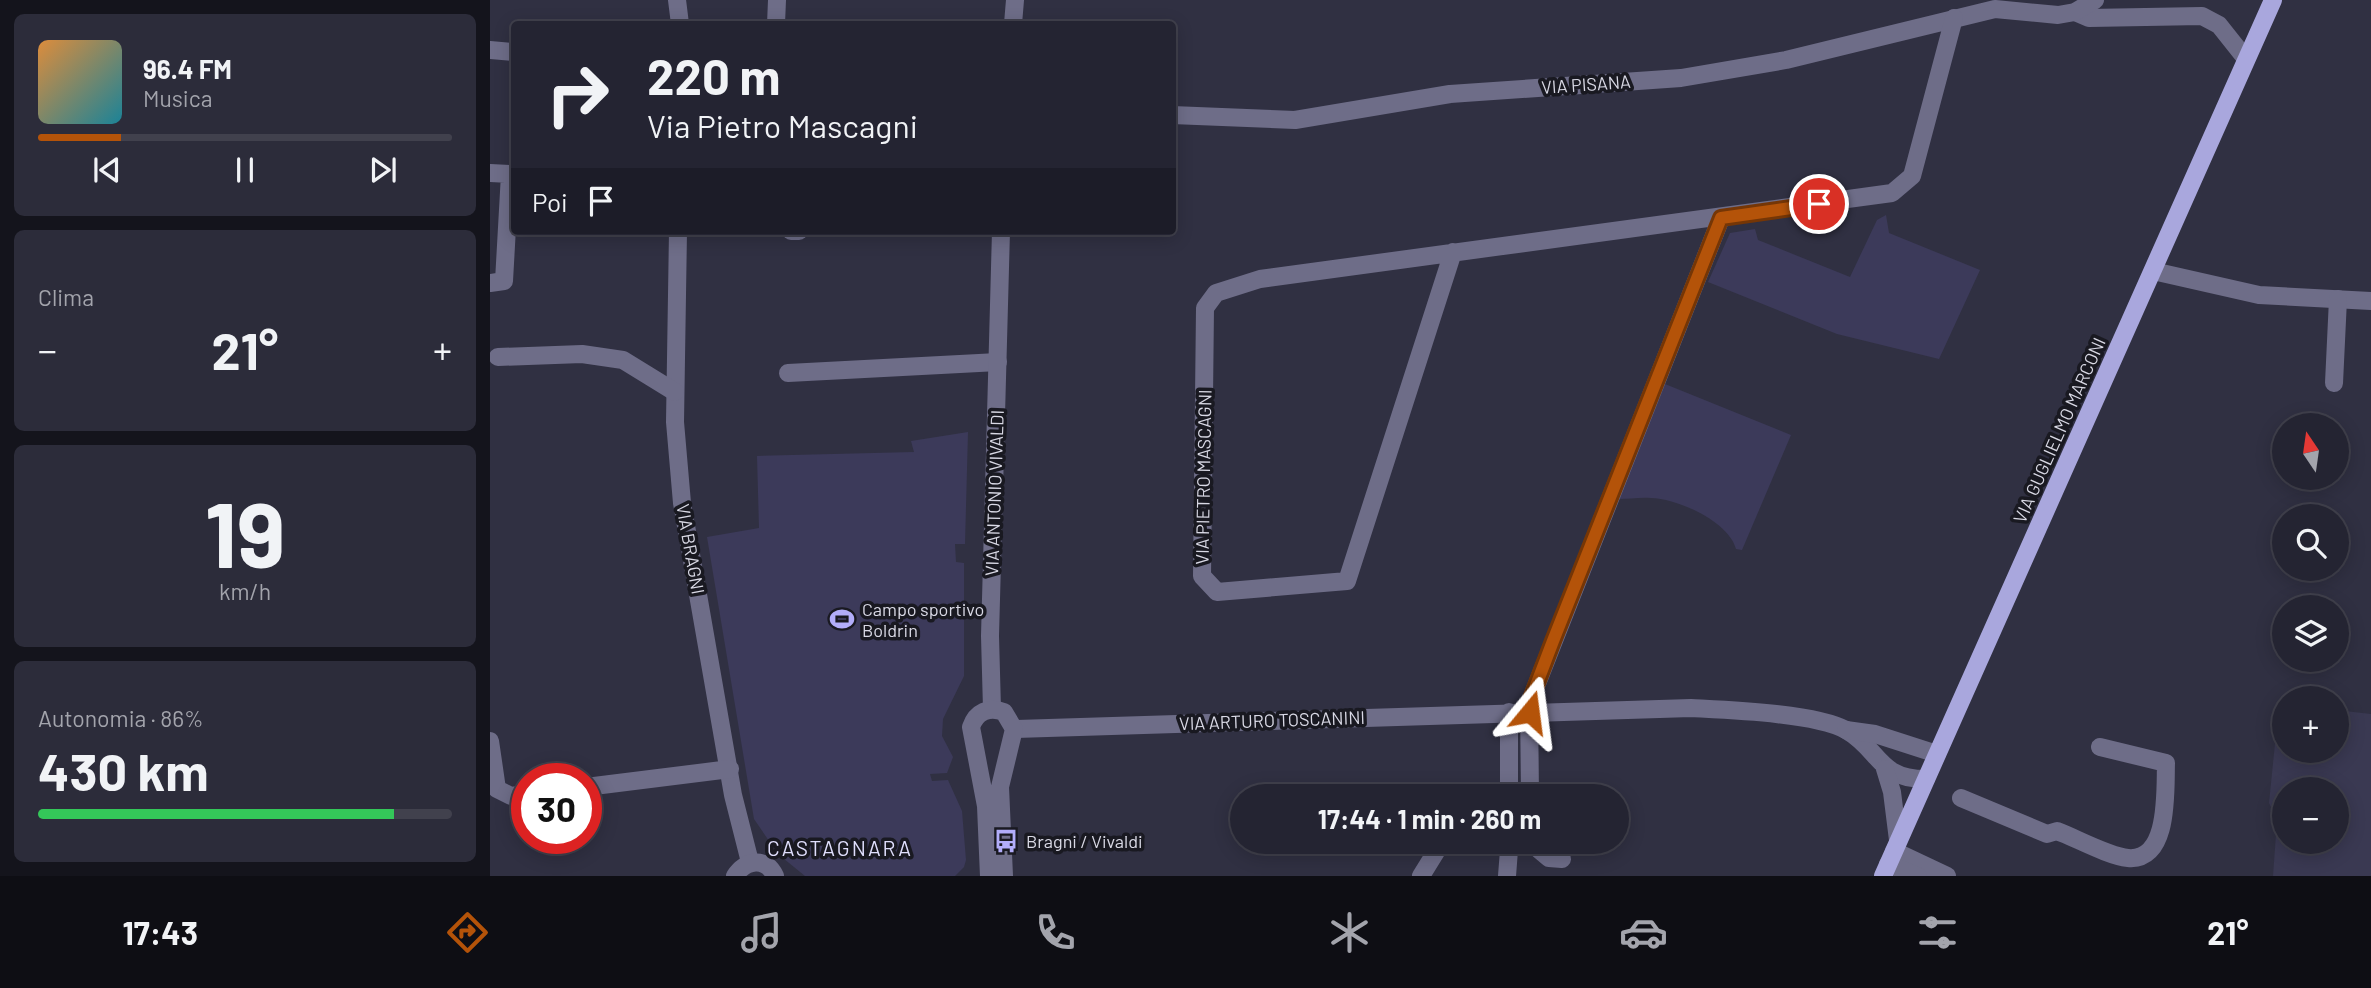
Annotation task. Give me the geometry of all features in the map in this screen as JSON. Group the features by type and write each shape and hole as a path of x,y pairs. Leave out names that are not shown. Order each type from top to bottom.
{"main road":[{"name":"VIA GUGLIELMO MARCONI","path":"1891,858 2273,0"}],"street":[{"path":"677,0 680,21"},
{"path":"776,21 777,0"},
{"path":"1013,21 1015,0"},
{"name":"VIA PISANA","path":"1176,115 1296,120 1450,94 1681,78 1786,60 1954,18 1995,5 2059,15 2075,6 2095,0"},
{"name":"VIA PISANA","path":"2075,6 2089,18 2202,16 2219,25 2246,59"},
{"name":"VIA PIETRO MASCAGNI","path":"1453,252 1347,581 1217,592 1202,576 1205,308 1216,293 1259,279 1453,252 1721,218 1892,193 1912,176 1954,18"},
{"path":"490,50 511,52"},
{"path":"490,173 510,174 504,281 490,283"},
{"path":"1530,784 1529,704 1721,218"},
{"name":"VIA BRAGNI","path":"678,235 675,392 682,503 730,769 750,862"},
{"name":"VIA ANTONIO VIVALDI","path":"992,709 990,636 1001,235"},
{"path":"2153,271 2259,295 2371,301"},
{"path":"2334,383 2338,299"},
{"path":"498,358 582,354 623,360 675,392"},
{"path":"788,373 998,362"},
{"path":"989,876 986,806 971,727 973,720 984,710 992,709 1004,712 1011,737 1000,787 1004,876"},
{"name":"VIA ARTURO TOSCANINI","path":"1011,737 1509,712 1704,709 1790,717 1875,734 1937,754"},
{"path":"1509,712 1509,784"},
{"path":"1846,730 1885,769 1912,779 1926,779"},
{"path":"974,741 990,752 1011,737"},
{"path":"490,741 497,789 511,796"},
{"path":"1961,798 2047,834 2057,831 2128,858 2143,855 2155,843 2164,818 2166,763 2100,747"},
{"path":"602,785 730,769"},
{"path":"1885,769 1892,792 1891,858"},
{"path":"1421,876 1435,854"},
{"path":"1505,854 1507,876"},
{"path":"1544,854 1549,858 1562,859"},
{"path":"1891,858 1918,876"},
{"path":"1891,858 1947,876"},
{"path":"735,876 741,867 750,862 762,862 772,869 775,876"}],"shaded area":[{"path":"1886,215 1889,233 1980,270 1939,359 1837,334 1708,282 1730,233 1755,229 1758,240 1850,277 1877,220"},
{"path":"1665,384 1791,435 1742,550 1736,549 1724,530 1713,521 1688,507 1662,499 1618,499"},
{"name":"Campo sportivo Boldrin","path":"968,432 965,544 955,544 956,562 964,563 964,676 943,719 942,736 953,757 947,773 930,774 932,781 948,780 962,811 966,860 964,867 955,876 805,876 778,854 754,819 707,537 759,528 757,456 914,452 911,441"},
{"path":"2349,711 2371,714 2371,876 2273,876 2275,854 2349,854 2349,777 2272,777 2272,809 2269,803 2273,763 2349,763"}],"place":[{"name":"Campo sportivo Boldrin","path":"842,619"},
{"name":"Bragni / Vivaldi","path":"1006,841"}],"district":[{"name":"CASTAGNARA","path":"840,847"}],"route":[{"path":"1530,712 1529,704 1553,641 1721,218 1819,204"}]}
